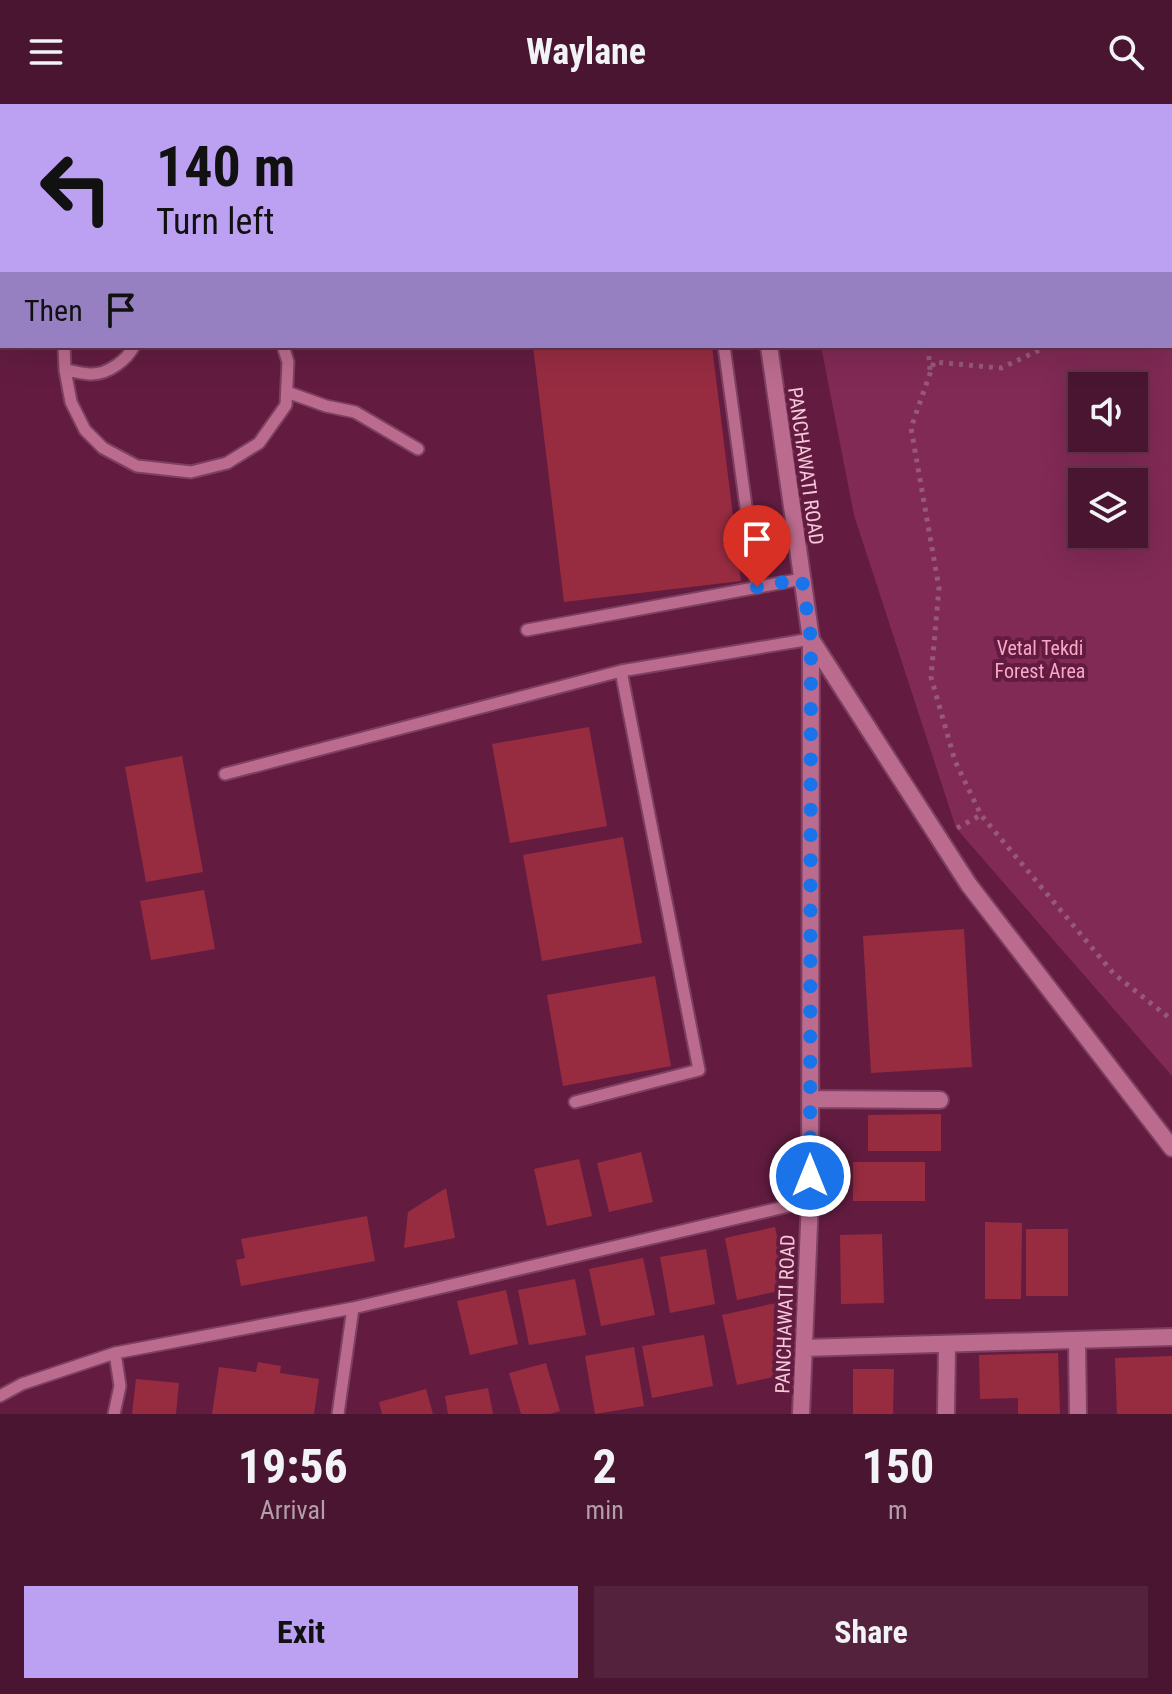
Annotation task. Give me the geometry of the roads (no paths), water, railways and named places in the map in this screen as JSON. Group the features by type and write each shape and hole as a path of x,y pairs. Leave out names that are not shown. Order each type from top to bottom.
{"street":[{"name":"PANCHAWATI ROAD","path":"769,348 811,639 810,1201 801,1414"},
{"name":"PANCHAWATI ROAD","path":"811,639 969,885 1172,1148"},
{"path":"810,1099 940,1100"},
{"path":"804,1348 1172,1337"},
{"path":"1077,1340 1078,1414"},
{"path":"946,1414 947,1344"}],"lane":[{"path":"64,348 71,402 85,430 103,448 137,466 191,472 227,463 259,443 286,405 288,362 284,348"},
{"path":"65,370 94,374 115,367 134,348"},
{"path":"724,348 757,587"},
{"path":"287,392 326,406 355,412 418,449"},
{"path":"527,630 802,579"},
{"path":"225,774 621,671 811,639"},
{"path":"575,1102 699,1070 621,671"},
{"path":"0,1396 22,1384 115,1353 353,1308 810,1201"},
{"path":"338,1414 353,1308"},
{"path":"114,1414 120,1386 115,1353"}],"park label":[{"name":"Vetal Tekdi Forest Area","path":"1040,660"}]}
